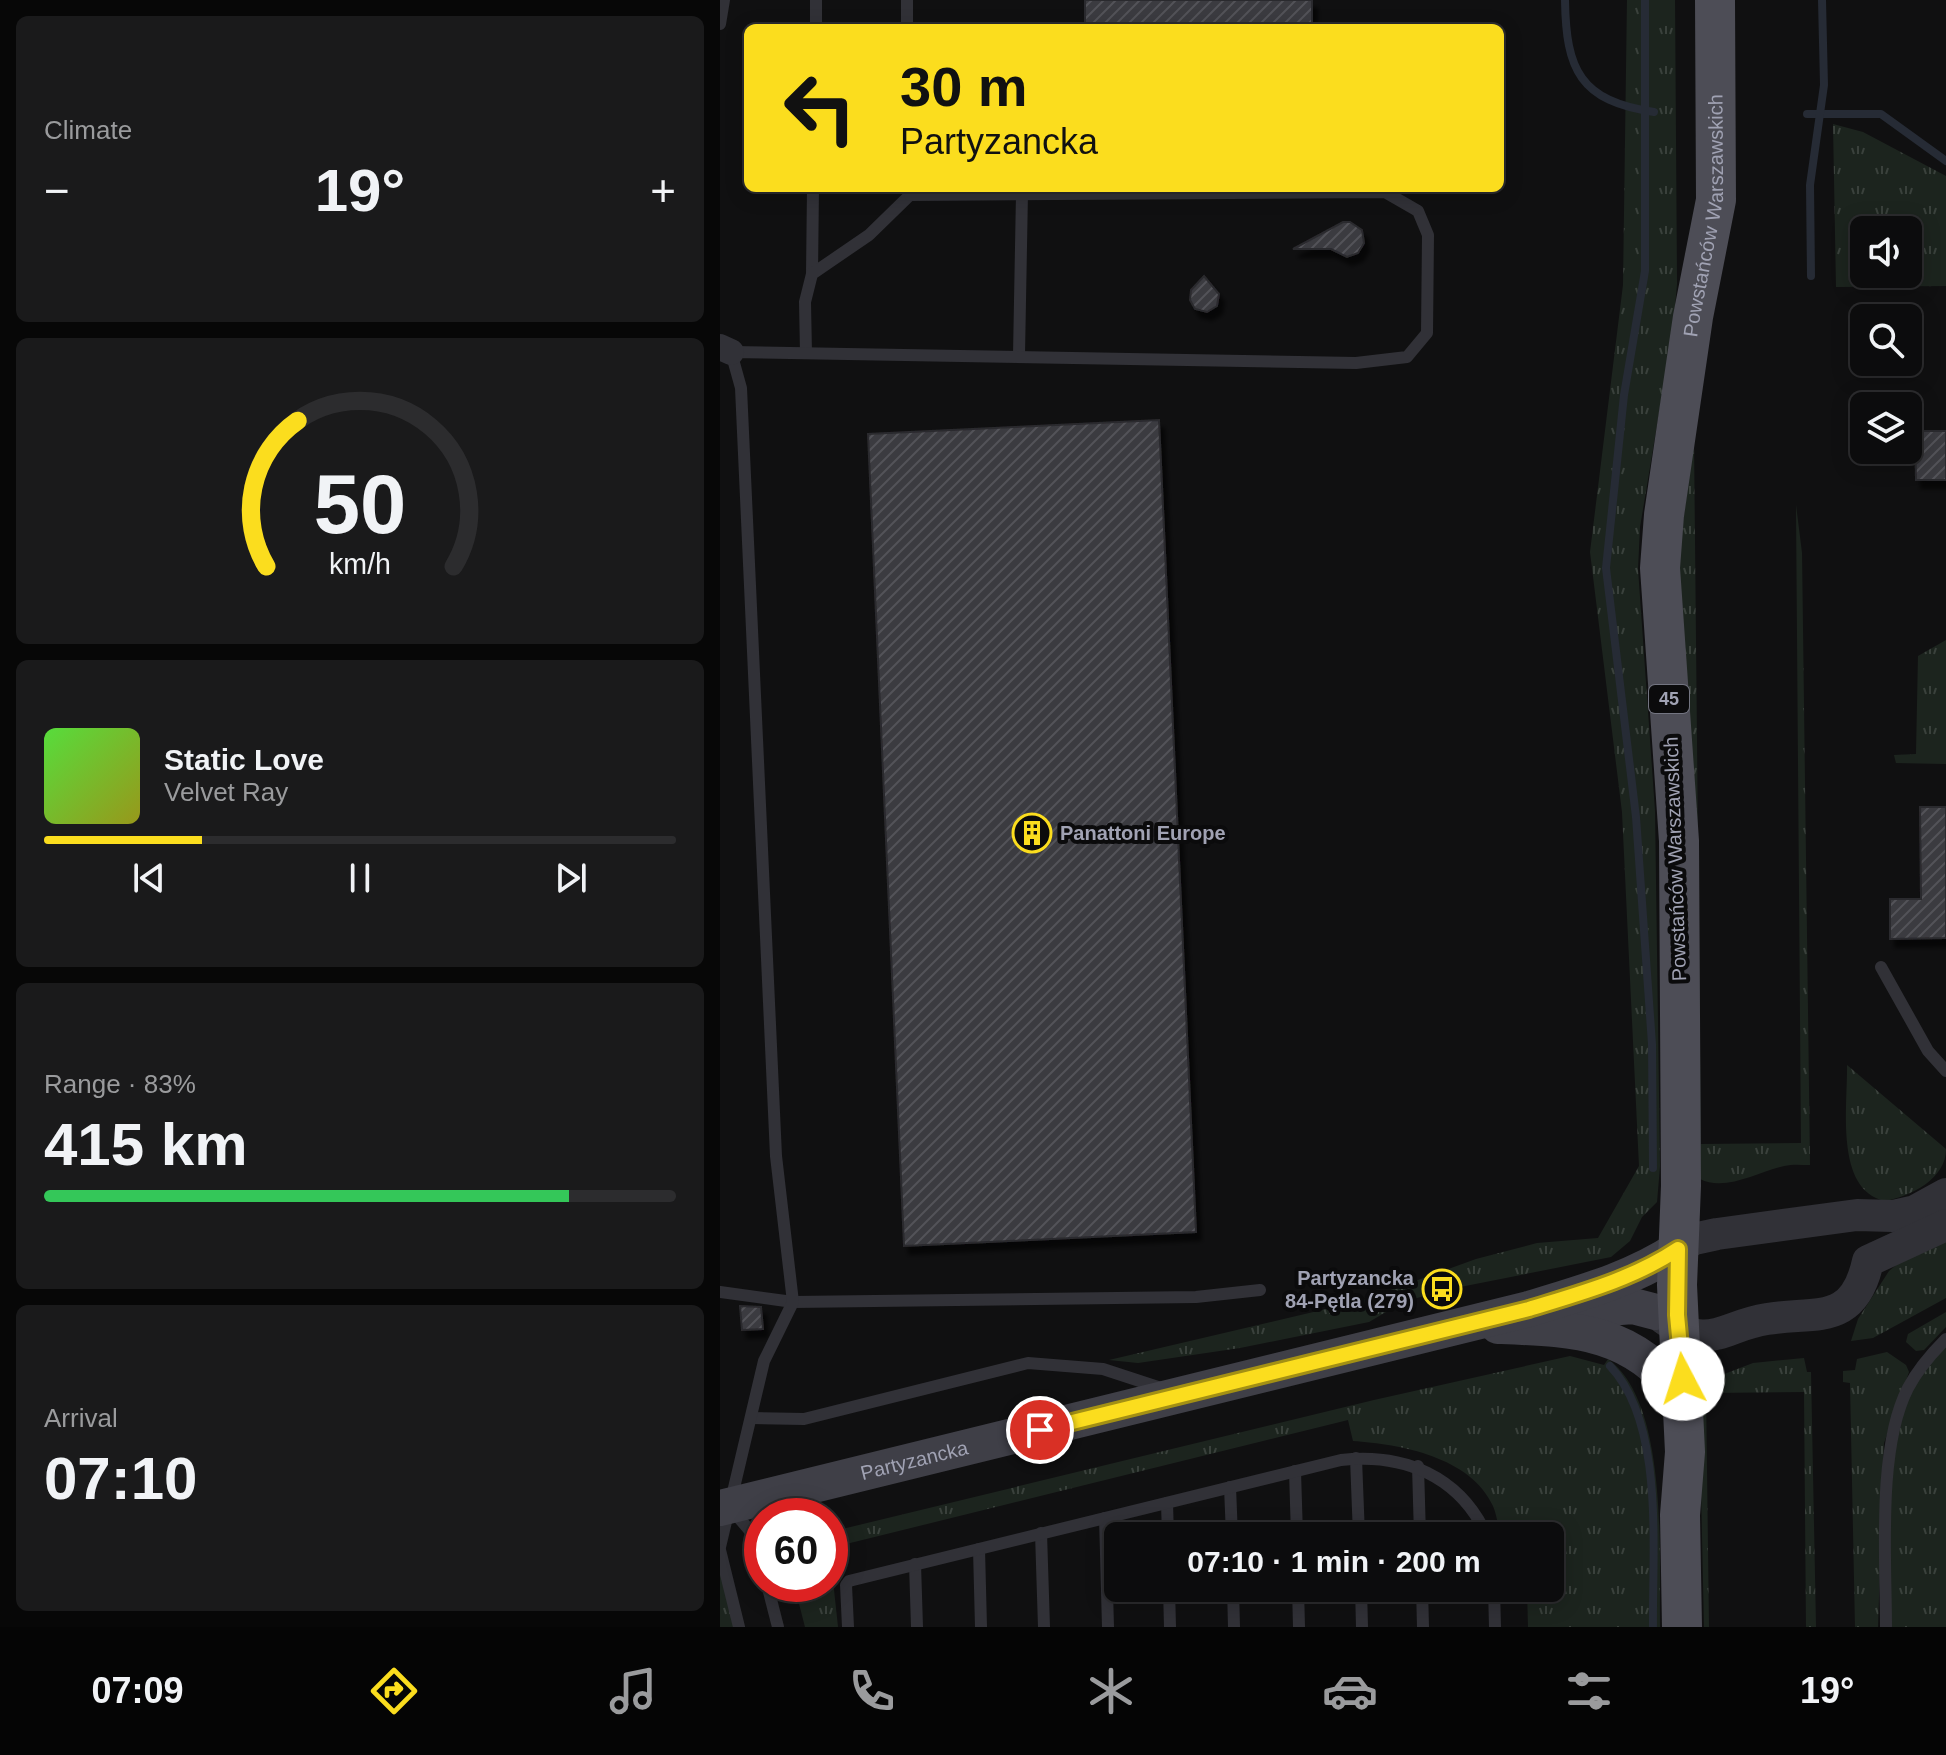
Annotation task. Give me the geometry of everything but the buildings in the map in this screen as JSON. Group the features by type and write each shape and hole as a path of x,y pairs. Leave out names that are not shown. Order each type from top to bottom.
{"main road":[{"name":"Powstańców Warszawskich","path":"1682,1627 1684,1398 1667,1320 1678,1249 1679,841 1660,568 1664,515 1693,317 1716,200 1715,0"},
{"name":"Partyzancka","path":"724,1507 1529,1309 1602,1287 1658,1263 1678,1249"},
{"name":"Partyzancka","path":"1529,1309 1565,1312 1633,1306 1667,1320"},
{"path":"1460,1325 1565,1331 1619,1342 1672,1383 1684,1398"}],"street":[{"path":"1678,1249 1694,1239 1717,1234 1857,1215 1893,1216 1915,1211 1946,1194"},
{"path":"1667,1320 1709,1336 1763,1319 1830,1313 1857,1289 1868,1261 1946,1225"}],"lane":[{"path":"720,24 724,0"},
{"path":"816,0 816,24"},
{"path":"907,0 907,24"},
{"path":"806,353 805,302 812,274 813,192"},
{"path":"739,1627 720,1548 724,1507 751,1418 764,1361 793,1302 776,1156 741,388 725,349 1356,363 1407,357 1427,333 1428,235 1418,211 1385,192 910,192 869,235 812,274"},
{"path":"1019,355 1022,193"},
{"path":"1881,967 1928,1051 1946,1071"},
{"path":"720,1292 793,1302 1196,1297 1260,1290"},
{"path":"1886,1627 1887,1485 1894,1436 1906,1390 1922,1364 1946,1339"},
{"path":"751,1418 804,1419 1028,1363 1103,1369 1182,1395"},
{"path":"1356,1458 1358,1522"},
{"path":"848,1627 846,1585 849,1581 1356,1458 1386,1459 1418,1466 1433,1473 1473,1508 1480,1522"},
{"path":"1418,1466 1420,1522"},
{"path":"1295,1471 1297,1522"},
{"path":"1230,1487 1231,1522"},
{"path":"1167,1503 1168,1522"},
{"path":"724,1507 744,1526"},
{"path":"1105,1518 1108,1627"},
{"path":"1041,1533 1044,1627"},
{"path":"979,1549 981,1627"},
{"path":"915,1564 917,1627"},
{"path":"772,1602 778,1627"},
{"path":"1169,1602 1170,1627"},
{"path":"1233,1602 1234,1627"},
{"path":"1298,1602 1299,1627"},
{"path":"1361,1602 1362,1627"},
{"path":"1422,1602 1423,1627"},
{"path":"1494,1602 1495,1627"}],"green space":[{"path":"1627,0 1675,0 1677,284 1673,329 1640,527 1638,569 1655,811 1660,1166 1657,1202 1642,1217 1630,1241 1611,1257 1455,1288 1453,1282 1431,1287 1431,1294 1403,1302 1369,1322 1240,1348 1138,1363 1109,1360 1360,1301 1476,1259 1537,1243 1598,1238 1639,1166 1622,812 1590,552 1623,285"},
{"path":"1833,124 1863,132 1946,176 1946,286 1922,286 1922,216 1850,216 1850,287 1836,287"},
{"path":"1694,441 1701,1144 1801,1143 1796,505 1802,553 1810,1165 1784,1166 1721,1183 1700,1179 1678,559"},
{"path":"1946,640 1946,764 1896,763 1894,755 1916,754 1918,656"},
{"path":"1847,1065 1946,1149 1940,1169 1916,1190 1885,1201 1869,1194 1858,1181 1847,1144"},
{"path":"1946,1240 1946,1298 1873,1338 1851,1341 1858,1319 1889,1271 1901,1261"},
{"path":"1946,1312 1946,1327 1924,1350 1916,1351 1906,1342 1908,1334"},
{"path":"1946,1339 1946,1627 1886,1627 1887,1485 1906,1390"},
{"path":"1887,1352 1906,1365 1909,1372 1884,1443 1878,1627 1855,1627 1850,1383 1843,1382 1843,1371 1855,1370 1857,1359"},
{"path":"1570,1356 1604,1365 1608,1359 1628,1380 1642,1409 1651,1444 1659,1523 1660,1627 1528,1627 1527,1602 1564,1602 1564,1522 1497,1522 1493,1506 1483,1489 1468,1476 1432,1456 1353,1441 1348,1420 848,1544 848,1528 1374,1400"},
{"path":"1804,1358 1807,1372 1811,1372 1816,1627 1806,1627 1804,1392 1706,1393 1706,1381 1753,1363"},
{"path":"1706,1393 1709,1627 1704,1627 1699,1396"},
{"path":"720,1550 739,1627 720,1627"},
{"path":"799,1602 835,1602 838,1627 805,1627"}],"waterway":[{"path":"1565,0 1569,45 1582,78 1609,100 1654,112"},
{"path":"1645,0 1645,271 1624,395 1606,568 1636,817 1652,1044 1653,1168"},
{"path":"1811,276 1810,185 1824,85 1822,0"},
{"path":"1807,114 1881,114 1946,161"},
{"path":"1610,1366 1628,1391 1648,1454 1652,1490 1653,1627"}],"place":[{"name":"Panattoni Europe","path":"1032,833"},
{"name":"Partyzancka 84-Pętla (279)","path":"1442,1289"}],"route":[{"path":"1040,1430 1529,1309 1602,1287 1658,1263 1678,1249 1677,1315 1683,1379"}]}
